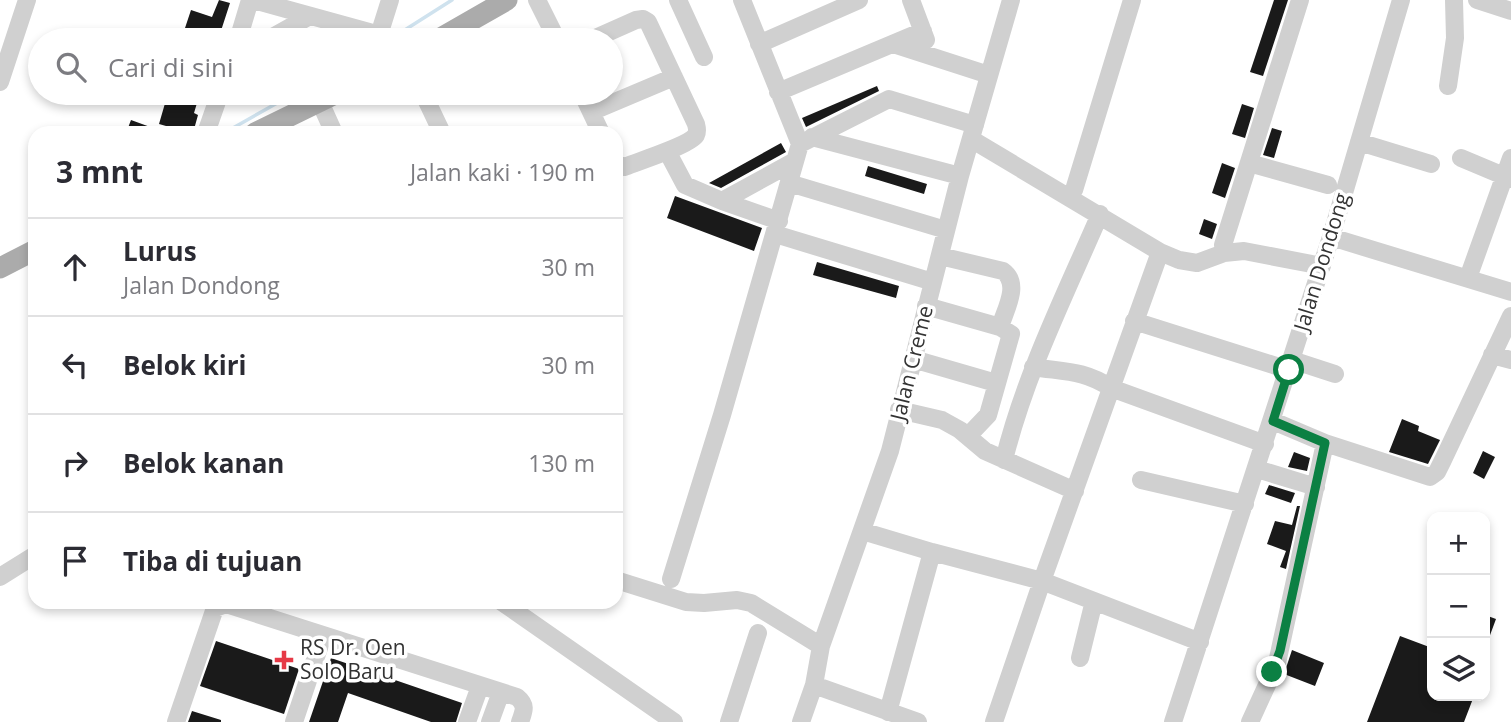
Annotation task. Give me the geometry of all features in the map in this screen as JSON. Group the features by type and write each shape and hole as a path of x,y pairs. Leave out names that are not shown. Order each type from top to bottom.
{"main road":[{"path":"458,28 508,0"},
{"path":"270,126 312,105"},
{"path":"3,262 28,253"}],"street":[{"path":"0,82 8,33 27,0"},
{"path":"242,28 252,0 273,2 354,28"},
{"path":"381,28 390,0"},
{"path":"537,0 551,28"},
{"path":"678,0 704,57"},
{"path":"670,579 802,147 742,0"},
{"path":"759,44 859,0"},
{"path":"911,0 932,57"},
{"name":"Jalan Creme","path":"801,722 814,685 821,646 890,451 960,176 1011,0"},
{"path":"1074,190 1132,0"},
{"path":"1223,245 1300,0"},
{"name":"Jalan Dondong","path":"1173,722 1322,266 1401,0"},
{"path":"1448,86 1455,38 1454,0"},
{"path":"1477,0 1511,11"},
{"path":"288,28 310,16"},
{"path":"618,28 643,19 652,26 697,130 693,138 667,151 623,167"},
{"path":"778,92 923,31"},
{"path":"894,44 989,75"},
{"path":"623,99 674,77"},
{"path":"722,201 802,147 889,99 973,132 1100,214 1179,260 1197,264 1224,253 1244,251 1322,266"},
{"path":"208,126 216,105"},
{"path":"329,105 333,126"},
{"path":"429,105 439,126"},
{"path":"588,105 598,126"},
{"path":"591,112 608,105"},
{"path":"1359,142 1431,164"},
{"path":"802,147 960,176"},
{"path":"667,151 685,185 777,228 933,282"},
{"path":"1461,158 1508,178"},
{"path":"1468,278 1508,178 1511,158"},
{"path":"1249,163 1328,185"},
{"path":"789,183 946,230"},
{"path":"1004,460 1017,411 1033,367 1100,214"},
{"path":"1331,237 1511,292"},
{"path":"994,722 1160,251"},
{"path":"940,256 1003,271 1009,275 1012,286 1000,327"},
{"path":"926,306 1000,327 1012,336 988,415 968,436"},
{"path":"1273,421 1325,443 1430,477 1437,472 1511,316"},
{"path":"1134,321 1290,365 1335,374"},
{"path":"1493,355 1511,360"},
{"path":"913,359 996,383"},
{"path":"1033,367 1083,373 1111,388 1265,444"},
{"path":"899,410 942,420 968,436 985,451 1074,491"},
{"path":"1250,722 1277,663 1325,443"},
{"path":"1257,468 1315,486"},
{"path":"1141,480 1245,504"},
{"path":"862,531 1042,581 1200,642"},
{"path":"888,712 932,552"},
{"path":"0,577 28,559"},
{"path":"623,582 686,602 704,604 737,600 751,603 821,646"},
{"path":"1080,658 1094,601"},
{"path":"176,722 215,609"},
{"path":"241,609 517,697 524,702 525,709 520,722"},
{"path":"512,609 674,722"},
{"path":"729,722 758,633"},
{"path":"294,722 323,636"},
{"path":"814,685 918,722"},
{"path":"467,722 480,686"},
{"path":"490,722 501,692"}],"building":[{"path":"219,0 230,3 222,28 185,28 191,10 212,17"},
{"path":"1274,0 1288,0 1263,76 1250,72"},
{"path":"877,86 879,91 806,127 802,118"},
{"path":"1242,104 1254,108 1245,138 1232,134"},
{"path":"165,105 196,105 194,113 198,115 195,126 159,124"},
{"path":"131,120 148,126 129,126"},
{"path":"1272,128 1282,131 1274,158 1263,155"},
{"path":"781,143 786,152 721,188 709,183"},
{"path":"1222,163 1235,168 1225,198 1212,193"},
{"path":"868,166 927,184 924,194 865,176"},
{"path":"675,196 762,228 754,251 667,218"},
{"path":"1204,219 1217,224 1212,239 1199,234"},
{"path":"817,262 899,286 896,298 813,275"},
{"path":"1402,419 1419,426 1418,431 1440,440 1428,464 1389,452"},
{"path":"1483,451 1495,457 1484,479 1473,473"},
{"path":"1294,452 1310,458 1307,471 1288,467"},
{"path":"1269,485 1295,493 1291,503 1265,494"},
{"path":"1297,506 1300,506 1286,569 1280,567 1286,551 1267,544 1275,521 1292,525"},
{"path":"1490,617 1496,619 1490,635"},
{"path":"1400,636 1427,646 1427,701 1472,701 1464,722 1367,722"},
{"path":"216,641 299,669 284,714 200,686"},
{"path":"1292,650 1324,663 1315,686 1284,674"},
{"path":"331,658 462,703 456,722 431,722 348,693 338,722 309,722"},
{"path":"192,711 221,720 221,722 188,722"}],"waterway":[{"path":"408,28 452,0"},
{"path":"236,126 274,105"}],"place":[{"name":"RS Dr. Oen Solo Baru","path":"284,660"}],"route":[{"path":"1272,672 1280,651 1325,443 1273,421 1289,370"}]}
